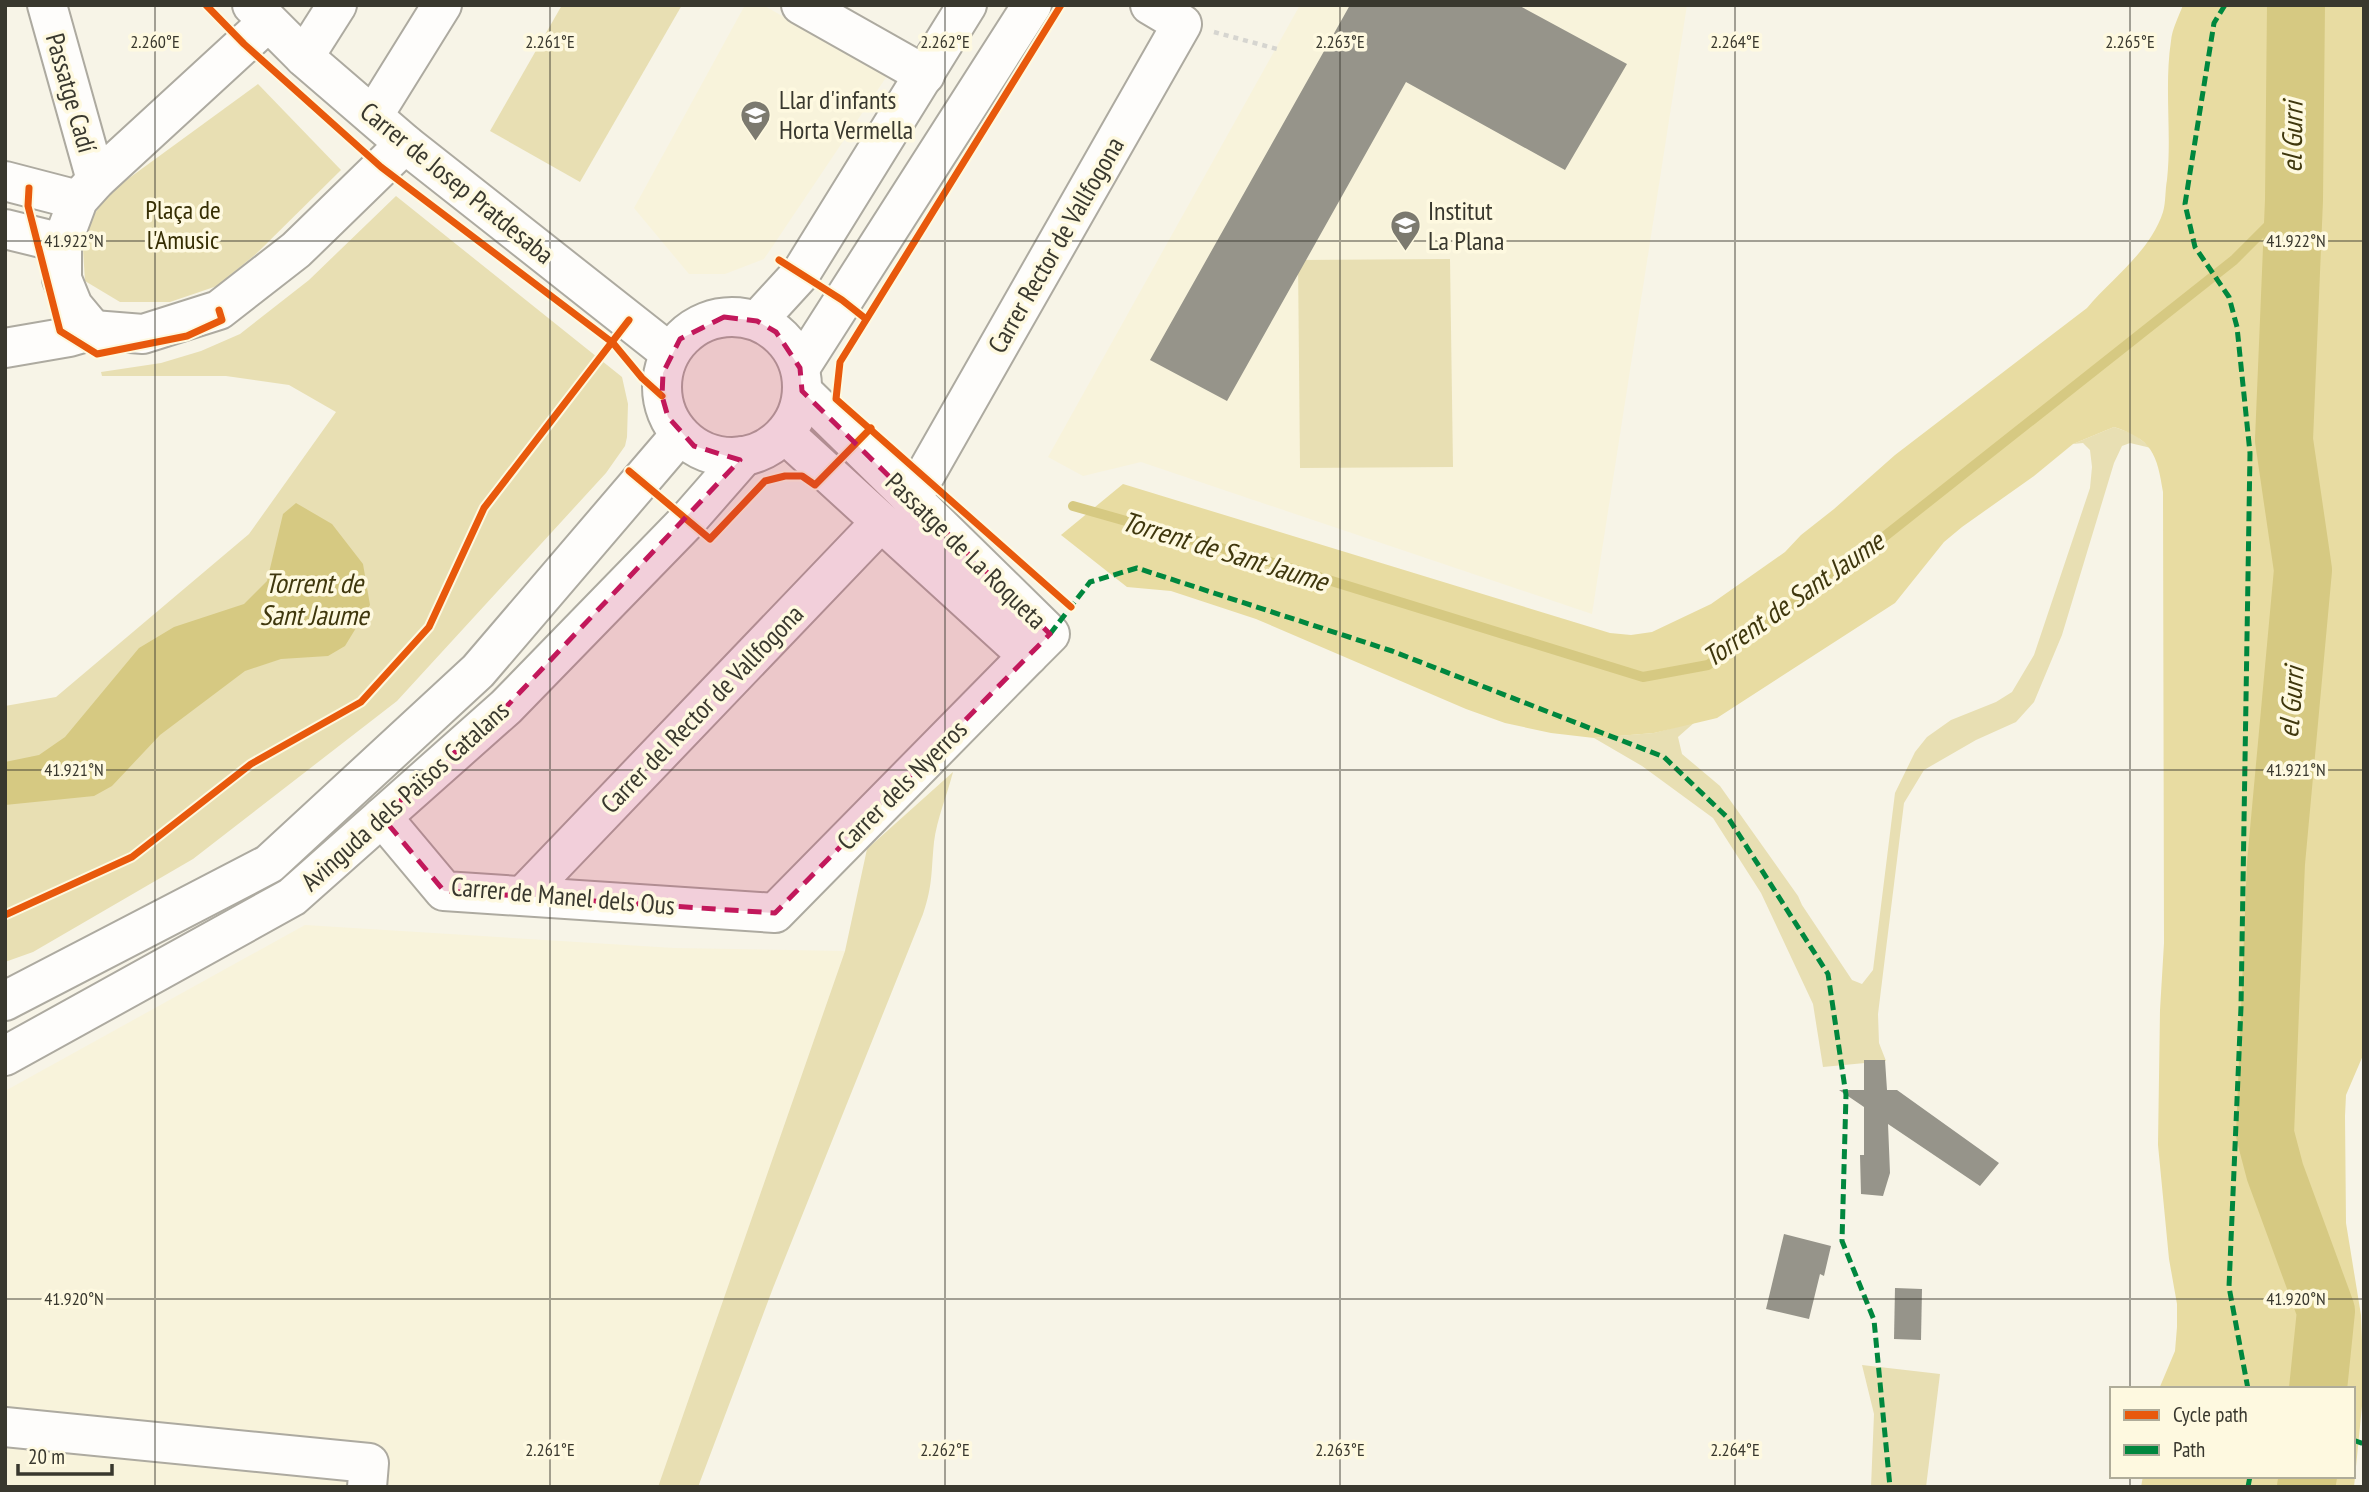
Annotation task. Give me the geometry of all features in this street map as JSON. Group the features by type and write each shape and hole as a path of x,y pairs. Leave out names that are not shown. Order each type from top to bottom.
{"street":[{"name":"Passatge Cadí","path":"47,5 87,190"},
{"path":"304,57 337,5"},
{"path":"373,116 442,5"},
{"path":"801,5 925,75"},
{"path":"757,321 801,273 967,5"},
{"path":"801,380 1032,5"},
{"path":"93,330 73,306 62,279 62,243 87,190 260,14"},
{"name":"Carrer de Josep Pratdesaba","path":"260,14 304,57 405,144 670,353"},
{"name":"Carrer Rector de Vallfogona","path":"912,498 1166,15"},
{"path":"5,348 93,330 143,334 219,310 296,250 405,144"},
{"path":"5,181 87,190"},
{"path":"5,229 62,243"},
{"path":"724,317 757,321 776,332 791,348 801,380 797,414 785,434 766,448 744,456 710,454 694,446 680,435 668,417 662,396 663,373 670,353 693,328 724,317"},
{"name":"Passatge de La Roqueta","path":"785,434 1028,656 1051,634 912,498 801,380"},
{"name":"Avinguda dels Països Catalans","path":"5,1001 269,864 478,671 680,435"},
{"name":"Avinguda dels Països Catalans","path":"5,1056 292,897 506,707 687,521 744,456"},
{"name":"Carrer del Rector de Vallfogona","path":"523,896 881,522"},
{"name":"Carrer dels Nyerros","path":"775,913 1028,656"},
{"name":"Carrer de Manel dels Ous","path":"382,817 444,891 775,913"},
{"path":"5,1427 369,1463 367,1487"}],"path":[{"path":"1166,15 1277,49"}],"highlighted area":[{"path":"724,317 757,321 776,332 800,368 802,391 1050,634 775,913 444,891 382,817 506,707 740,460 694,446 668,417 662,396 663,373 680,339"}],"shaded area":[{"name":"Llar d'infants Horta Vermella","path":"745,5 763,5 887,76 764,259 725,274 689,274 634,208"},
{"name":"Institut La Plana","path":"1300,5 1687,5 1592,614 1141,462 1083,476 1048,457"},
{"path":"2183,5 2364,5 2364,1053 2346,1095 2345,1116 2346,1223 2361,1315 2362,1340 2362,1406 2355,1477 2355,1387 2160,1387 2175,1351 2177,1327 2177,1304 2169,1259 2158,1145 2164,943 2163,492 2155,458 2145,443 2137,437 2114,427 2073,444 1944,542 1895,603 1717,718 1654,733 1594,738 1551,733 1505,723 1466,709 1256,619 1171,591 1127,587 1061,535 1123,484 1610,633 1631,635 1652,632 1711,604 1785,552 1801,535 1895,455 2087,308 2140,252 2157,226 2164,208 2168,163 2169,58 2173,32"},
{"path":"305,925 674,948 845,951 658,1487 5,1487 5,1091"},
{"path":"2143,1478 2355,1478 2354,1487 2141,1487"}],"green space":[{"path":"562,5 682,5 580,182 490,131"},
{"name":"Plaça de l'Amusic","path":"258,84 341,170 256,254 217,286 170,302 120,302 85,281 83,249 90,220 110,192"},
{"path":"396,196 622,377 628,404 625,446 606,473 397,701 193,859 33,952 5,962 5,706 56,697 249,534 336,412 289,385 226,376 102,376 101,372 161,363 201,351 240,334 309,280"},
{"path":"1450,259 1453,467 1300,468 1298,260"},
{"path":"2114,427 2134,434 2151,448 2130,443 2122,446 2114,463 2062,635 2034,702 2016,722 1976,740 1924,770 1904,803 1878,1014 1879,1043 1886,1061 1823,1067 1813,1004 1761,893 1713,818 1642,766 1594,738 1654,733 1695,722 1678,737 1682,754 1720,786 1798,896 1852,980 1862,984 1873,970 1895,793 1915,752 1927,737 1951,720 1996,702 2012,692 2034,655 2090,488 2090,450 2083,443 2073,444"},
{"path":"953,772 935,833 930,886 923,914 773,1288 698,1487 658,1487 845,951 867,849"},
{"path":"1862,1365 1940,1374 1926,1487 1871,1487 1874,1414"}],"water":[{"name":"Torrent de Sant Jaume","path":"296,503 332,524 363,564 370,605 345,646 328,656 281,659 245,671 160,735 112,786 94,796 5,805 5,762 39,755 65,737 139,648 174,627 244,604 267,581 283,514"}],"building":[{"path":"1350,5 1518,5 1627,64 1565,170 1406,82 1227,401 1150,360"},
{"path":"1864,1060 1885,1060 1887,1090 1897,1090 1999,1163 1980,1186 1888,1124 1890,1173 1883,1196 1861,1194 1860,1155 1864,1155 1864,1107 1839,1090 1864,1090"},
{"path":"1784,1234 1831,1246 1824,1276 1820,1274 1809,1319 1766,1309"},
{"path":"1895,1288 1922,1289 1921,1340 1894,1339"}],"waterway":[{"name":"el Gurri","path":"2296,5 2294,200 2284,440 2303,570 2276,863 2265,1134 2275,1172 2326,1311 2318,1387"},
{"name":"Torrent de Sant Jaume","path":"1073,506 1267,561 1643,677 1708,665 1880,540 2234,260 2294,200"},
{"name":"el Gurri","path":"2306,1487 2308,1478"}],"marked path":[{"path":"2225,5 2214,23 2185,204 2195,247 2229,297 2237,327 2250,453 2241,1007 2229,1287 2248,1387"},
{"path":"1050,634 1090,582 1137,568 1392,651 1664,757 1729,819 1828,974 1846,1095 1842,1241 1874,1320 1890,1487"},
{"path":"2355,1441 2364,1444"},
{"path":"2248,1487 2250,1478"}],"cycle path":[{"path":"206,5 244,44 381,167 613,343 642,378 662,396"},
{"path":"1061,5 840,362 836,399 1071,607"},
{"path":"29,188 28,206 60,331 97,354 187,336 222,320 219,310"},
{"path":"779,260 842,300 866,319"},
{"path":"5,915 132,857 251,764 361,702 429,627 484,508 629,320"},
{"path":"629,471 710,539 765,481 785,476 802,476 815,485 871,428"}],"place":[{"name":"Llar d'infants Horta Vermella","path":"756,142"},
{"name":"Institut La Plana","path":"1405,253"}]}
